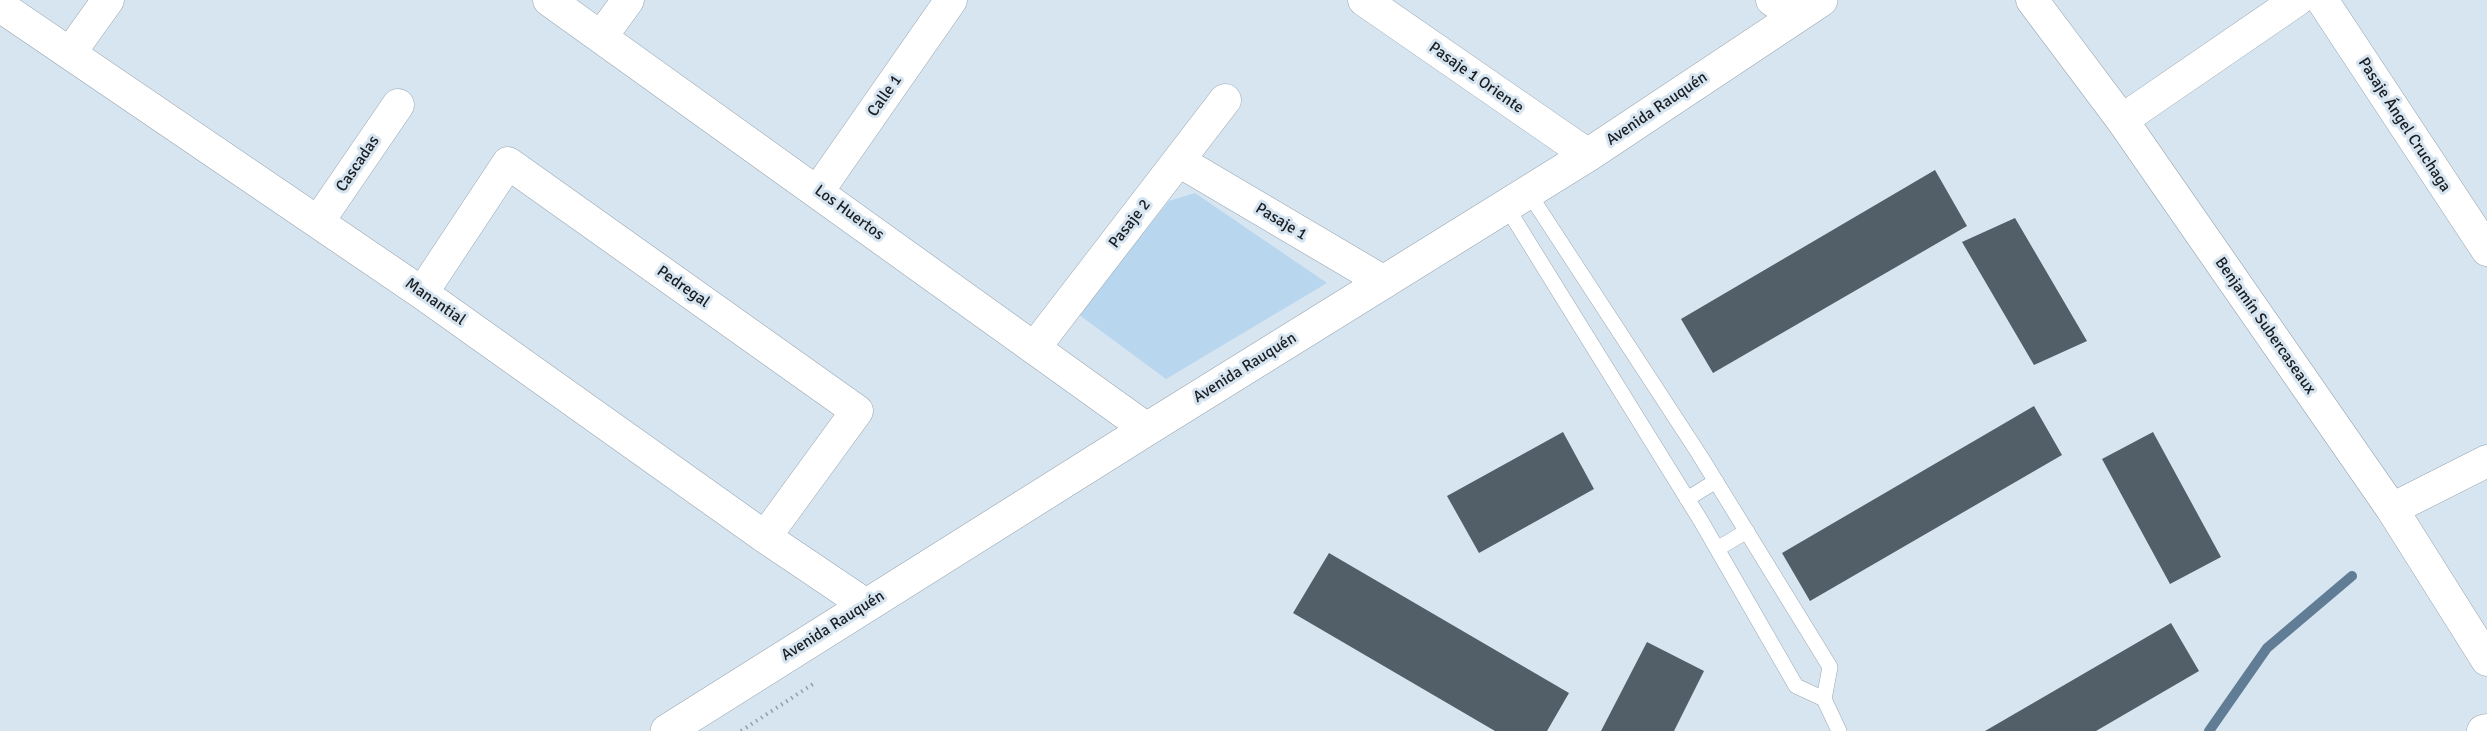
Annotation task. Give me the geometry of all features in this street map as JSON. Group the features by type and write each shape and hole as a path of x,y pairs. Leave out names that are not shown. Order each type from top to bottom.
{"main road":[{"name":"Avenida Rauquén","path":"667,731 1588,155 1796,5"}],"street":[{"path":"70,53 108,0"},
{"name":"Los Huertos","path":"549,0 1147,429"},
{"path":"601,37 627,0"},
{"name":"Calle 1","path":"818,191 951,0"},
{"name":"Pasaje 1 Oriente","path":"1364,0 1588,155"},
{"name":"Benjamín Subercaseaux","path":"2032,0 2122,120 2392,509 2487,660"},
{"path":"2122,120 2297,0"},
{"name":"Pasaje Ángel Cruchaga","path":"2322,0 2487,250"},
{"name":"Manantial","path":"0,6 422,293 765,537 866,605"},
{"name":"Pasaje 2","path":"1035,348 1224,100"},
{"name":"Cascadas","path":"318,222 398,105"},
{"name":"Pasaje 1","path":"1179,161 1384,282"},
{"name":"Pedregal","path":"422,293 508,163 857,411 765,537"},
{"path":"2392,509 2487,461"}],"lane":[{"path":"1517,199 1716,481 1830,667 1824,699 1839,731"},
{"path":"1517,199 1796,686 1824,699"},
{"path":"1687,499 1716,481"},
{"path":"1717,549 1747,531"}],"shaded area":[{"path":"1195,193 1327,283 1166,379 1078,314 1169,201"}],"building":[{"path":"1935,170 1967,226 1713,373 1681,319"},
{"path":"2015,218 2087,341 2034,365 1962,242"},
{"path":"2034,406 2062,455 1810,601 1782,553"},
{"path":"1563,432 1594,489 1479,553 1447,496"},
{"path":"2153,432 2221,557 2170,584 2102,459"},
{"path":"1329,553 1569,693 1547,731 1495,731 1293,613"},
{"path":"2171,623 2199,671 2096,731 1985,731"},
{"path":"1647,642 1704,671 1674,731 1601,731"}],"waterway":[{"path":"2209,731 2267,648 2352,576"}]}
